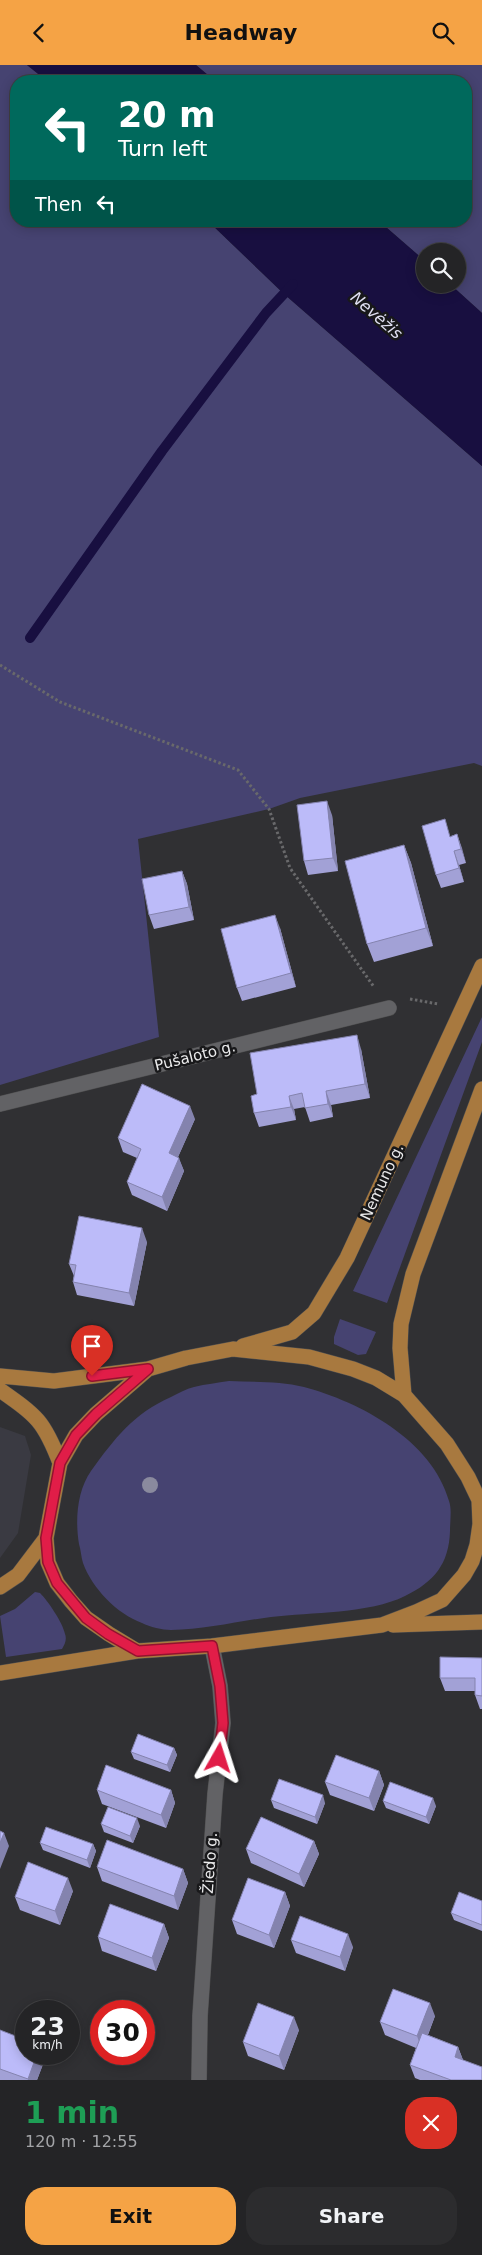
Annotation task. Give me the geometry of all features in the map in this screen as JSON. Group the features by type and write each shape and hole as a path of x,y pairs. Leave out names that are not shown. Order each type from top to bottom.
{"main road":[{"name":"Nemuno g.","path":"233,1349 292,1332 314,1313 347,1257 482,966"},
{"path":"404,1395 400,1348 401,1324 413,1274 482,1089"},
{"path":"0,1376 54,1381 148,1369 186,1358 233,1349 263,1351 328,1361 376,1378 404,1395 447,1444 468,1477 480,1501 478,1545 464,1575 442,1599 382,1625"},
{"path":"138,1651 108,1634 86,1618 71,1601 57,1583 48,1562 46,1538 60,1463 76,1435 96,1414 148,1369"},
{"path":"0,1390 34,1414 50,1435 60,1463"},
{"path":"0,1587 18,1575 46,1538"},
{"path":"0,1673 138,1651 212,1646 382,1625 482,1622"}],"street":[{"name":"Pušaloto g.","path":"0,1104 389,1008"},
{"name":"Žiedo g.","path":"199,2080 200,2016 214,1794 223,1723 220,1686 212,1646"}],"path":[{"path":"0,665 60,701 238,770 269,809 290,868 389,1008 411,998 462,1009"}],"shaded area":[{"path":"0,65 27,65 40,75 10,75 10,227 214,227 284,294 482,466 482,766 474,763 300,798 269,809 138,839 159,1037 0,1085"},
{"path":"196,65 482,65 482,313 460,293 466,293 466,243 416,243 416,253 386,227 472,227 472,75 208,75"},
{"path":"482,1017 482,1042 387,1303 353,1291"},
{"path":"340,1319 376,1332 366,1354 358,1355 334,1344 334,1337"},
{"path":"229,1381 286,1384 326,1394 370,1414 410,1442 427,1460 440,1479 450,1504 450,1531 447,1553 438,1571 432,1578 405,1596 374,1606 271,1617 183,1630 156,1628 145,1624 123,1613 106,1599 92,1582 87,1572 82,1561 79,1544 78,1506 86,1479 117,1438 135,1419 146,1411 188,1389"},
{"path":"0,1427 25,1436 31,1455 18,1533 0,1558"},
{"path":"35,1592 40,1593 58,1618 66,1636 64,1645 62,1649 6,1657 0,1616 15,1609"}],"water":[{"path":"27,65 196,65 208,75 40,75"},
{"name":"Nevėžis","path":"214,227 386,227 416,253 416,293 460,293 482,313 482,466 284,294"}],"building":[{"path":"327,801 333,858 304,861 297,805"},
{"path":"445,819 450,837 457,834 461,849 454,851 459,868 436,875 422,826"},
{"path":"404,845 426,928 367,944 345,861"},
{"path":"182,871 189,907 149,915 142,879"},
{"path":"275,915 291,973 237,988 221,929"},
{"path":"357,1035 365,1084 326,1091 328,1104 305,1108 302,1093 289,1096 291,1107 254,1113 251,1096 257,1094 250,1053"},
{"path":"142,1084 190,1106 169,1153 179,1158 162,1197 127,1182 141,1149 118,1138"},
{"path":"79,1216 142,1228 129,1293 73,1282 76,1265 69,1264"},
{"path":"440,1657 482,1658 482,1696 475,1695 475,1678 440,1678"},
{"path":"138,1734 174,1748 167,1765 131,1752"},
{"path":"336,1755 379,1771 369,1798 325,1782"},
{"path":"106,1765 171,1790 161,1815 97,1790"},
{"path":"279,1779 323,1795 315,1817 271,1800"},
{"path":"390,1782 433,1798 426,1817 383,1801"},
{"path":"108,1807 137,1818 130,1836 101,1824"},
{"path":"261,1817 314,1841 299,1874 246,1849"},
{"path":"46,1827 93,1844 87,1860 40,1843"},
{"path":"0,1831 4,1833 0,1843"},
{"path":"107,1840 183,1869 174,1896 97,1867"},
{"path":"28,1862 68,1878 55,1911 15,1897"},
{"path":"248,1878 285,1892 269,1935 232,1920"},
{"path":"459,1892 482,1901 482,1925 451,1913"},
{"path":"110,1904 164,1924 152,1958 98,1937"},
{"path":"300,1916 348,1934 340,1957 291,1940"},
{"path":"393,1989 430,2003 417,2036 380,2022"},
{"path":"258,2003 294,2017 279,2056 243,2042"},
{"path":"0,2030 15,2036 15,2065 33,2065 28,2079 0,2069"},
{"path":"422,2033 458,2047 455,2057 482,2067 482,2080 451,2080 410,2065"}],"waterway":[{"path":"30,638 162,451 266,313 293,284"}],"route":[{"path":"92,1376 148,1369 96,1414 76,1435 60,1463 46,1538 48,1562 57,1583 86,1618 108,1634 138,1651 212,1646 220,1686 223,1723 219,1758"}]}
